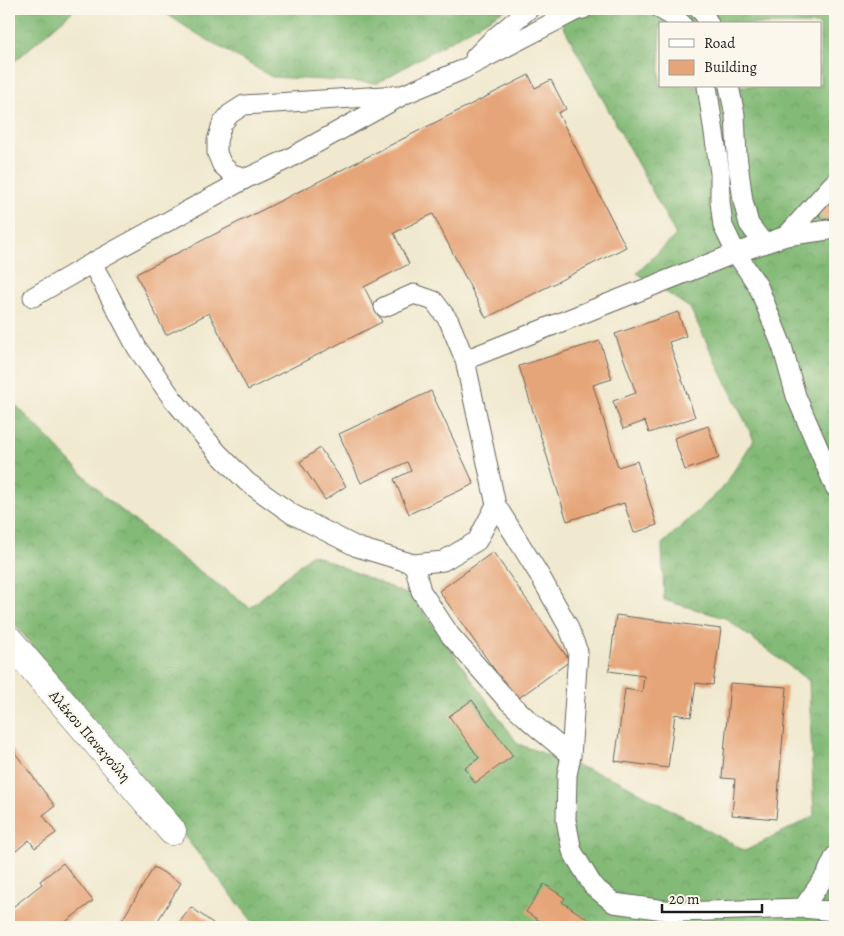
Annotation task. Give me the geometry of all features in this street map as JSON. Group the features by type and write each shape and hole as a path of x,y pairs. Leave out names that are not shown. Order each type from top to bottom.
{"street":[{"name":"Αλέκου Παναγούλη","path":"9,640 172,831"}],"lane":[{"path":"462,70 492,40 529,9"},
{"path":"33,297 247,178 288,159 405,94 462,70 575,11 583,9"},
{"path":"660,9 680,22"},
{"path":"699,9 708,22"},
{"path":"707,88 720,173 720,201 723,226 736,253 758,286 782,346 796,396 835,487"},
{"path":"729,88 735,115 736,155 743,201 749,224 764,244"},
{"path":"247,178 232,174 222,165 217,153 217,140 222,124 230,114 244,105 405,94"},
{"path":"786,236 835,182"},
{"path":"466,360 736,253 786,236 835,229"},
{"path":"92,263 136,348 172,398 218,453 247,482 292,514 357,547 414,564 443,560 477,541 496,505"},
{"path":"384,307 414,294 434,301 449,321 466,360 496,505 540,576 568,626 578,652 571,756 567,775 566,820 572,851 593,886 614,903 679,912 803,908 835,911"},
{"path":"414,564 421,591 450,635 506,699 571,756"},
{"path":"803,908 826,875 835,856"}],"green space":[{"path":"9,9 75,9 9,66"},
{"path":"159,9 506,9 377,83 272,77 194,32"},
{"path":"554,9 835,9 835,919 817,927 257,927 9,617 9,398 103,495 164,545 250,608 312,554 413,597 518,744 619,781 745,851 814,816 809,681 725,618 664,600 662,544 722,489 754,440 690,308 637,273 676,235"}],"building":[{"path":"529,75 535,88 551,80 566,109 558,113 626,247 486,318 433,214 394,233 409,264 364,287 382,322 248,390 209,313 166,335 136,274"},
{"path":"835,196 835,216 824,220 819,216 823,206"},
{"path":"678,312 686,336 669,342 695,417 649,433 645,421 623,429 613,401 636,393 615,334"},
{"path":"600,341 612,379 593,385 618,467 637,461 657,525 634,533 624,503 567,521 519,366"},
{"path":"431,391 474,484 409,514 394,479 411,471 407,462 361,483 339,434"},
{"path":"708,426 719,458 685,470 674,438"},
{"path":"320,448 346,486 325,500 300,462"},
{"path":"493,552 570,661 516,700 439,591"},
{"path":"616,615 721,629 713,685 696,683 691,717 675,714 668,768 615,761 625,689 642,692 644,676 609,671"},
{"path":"730,683 787,687 776,819 732,815 735,779 722,778"},
{"path":"472,700 513,756 475,783 465,768 479,758 449,716"},
{"path":"9,745 55,806 43,815 56,833 35,848 29,840 16,851 9,841"},
{"path":"63,863 93,901 59,927 9,927 9,910 42,884 40,881"},
{"path":"154,867 181,883 154,927 118,927"},
{"path":"544,884 565,898 562,902 589,920 584,927 549,927 526,912"},
{"path":"191,907 218,927 176,927"}]}
